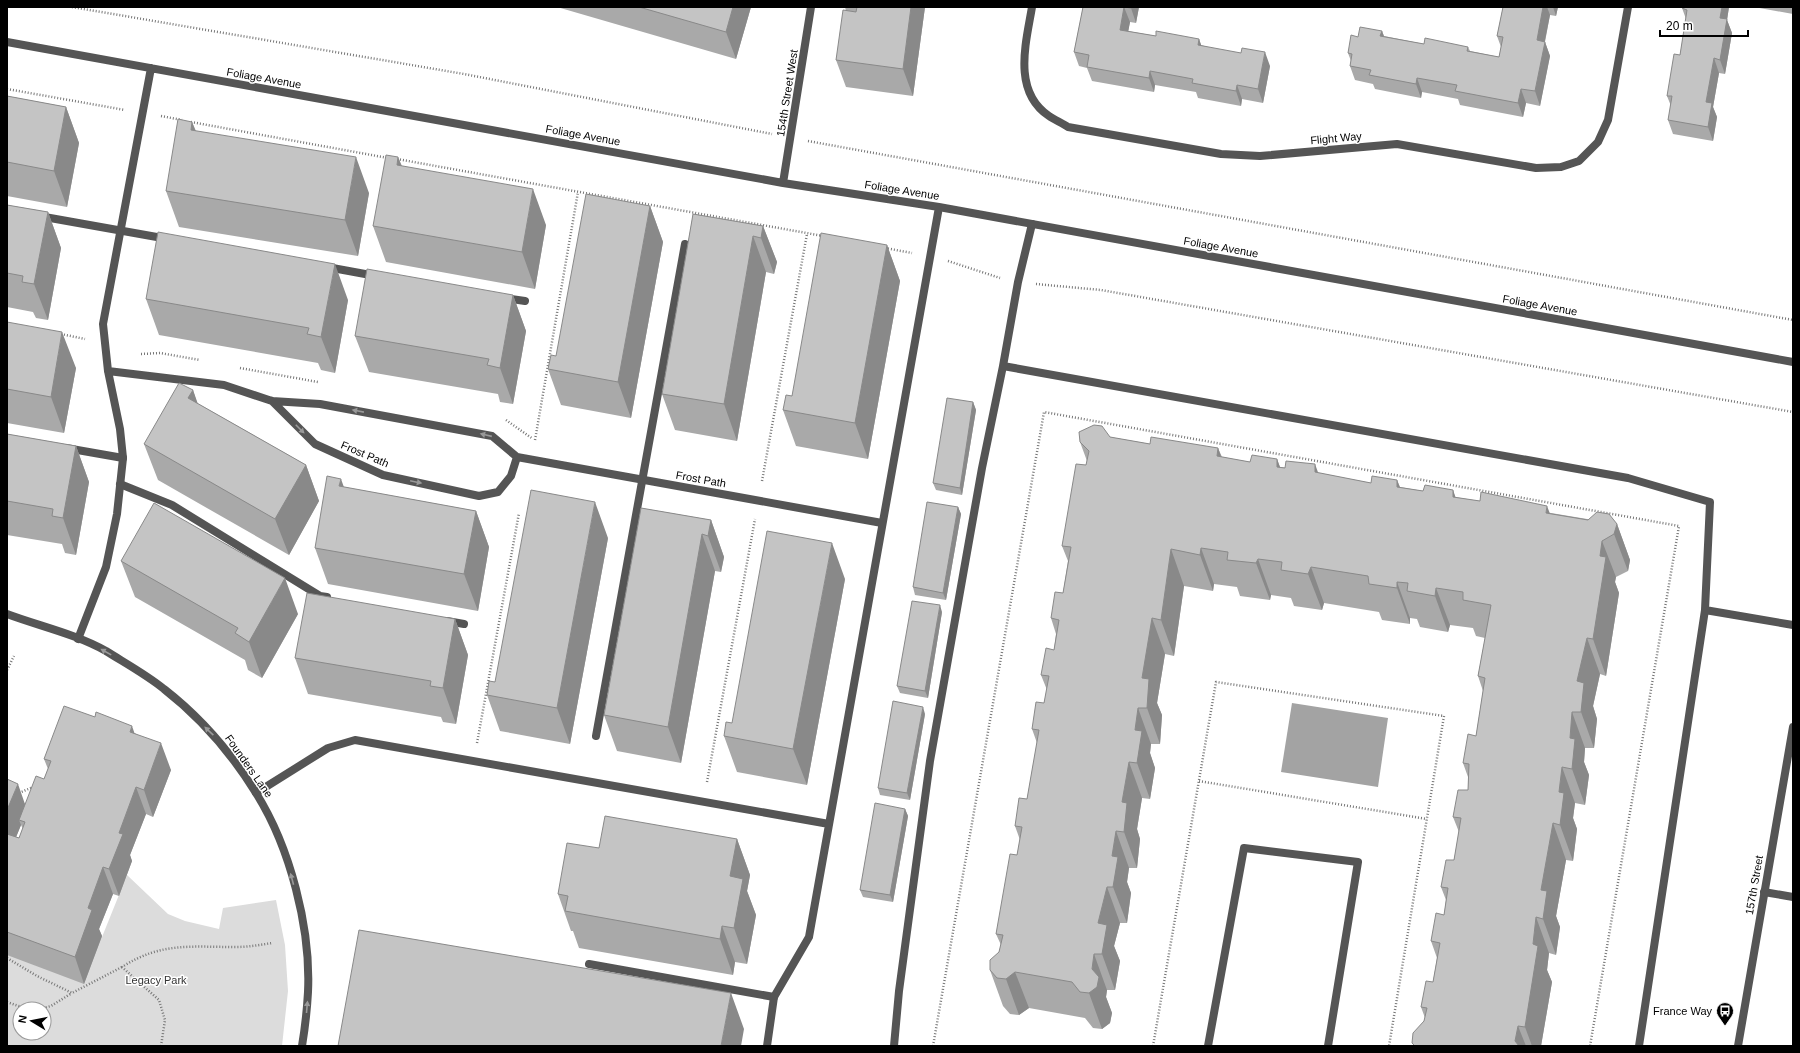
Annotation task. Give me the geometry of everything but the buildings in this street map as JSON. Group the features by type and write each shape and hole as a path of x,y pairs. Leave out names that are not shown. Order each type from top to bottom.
{"street":[{"name":"154th Street West","path":"783,183 811,7"},
{"name":"Flight Way","path":"1032,7 1023,58 1026,80 1032,100 1048,116 1068,127 1221,154 1260,156 1397,144 1536,168 1561,167 1579,161 1598,142 1608,120 1628,7"},
{"name":"Foliage Avenue","path":"7,42 783,183 939,207 1793,362"},
{"path":"78,639 106,567 117,514 123,458 120,429 108,371 103,324 151,68"},
{"path":"767,1046 774,997 809,937 939,207"},
{"path":"30,214 179,241"},
{"path":"894,1046 930,761 982,468 1003,366 1018,282 1032,224"},
{"path":"596,736 685,244"},
{"path":"321,266 384,277"},
{"path":"494,296 525,302"},
{"path":"1003,366 1628,478 1710,502 1705,610 1639,1046"},
{"name":"Frost Path","path":"108,371 224,385 272,402 320,404 492,436 517,457 882,523"},
{"name":"Frost Path","path":"272,402 315,444 383,475 479,496 498,492 511,476 517,457"},
{"path":"61,447 123,458"},
{"path":"120,484 172,505 320,596 335,599"},
{"path":"1705,610 1793,625"},
{"name":"Founders Lane","path":"7,614 78,639 105,651 164,688 214,736 256,793 277,833 292,876 303,923 307,956 308,991 302,1046"},
{"path":"441,620 464,624"},
{"name":"157th Street","path":"1738,1046 1793,727"},
{"path":"256,793 328,748 355,740 829,824"},
{"path":"1208,1046 1244,848 1358,862 1328,1046"},
{"path":"1764,892 1793,897"},
{"path":"589,964 774,997"}],"path":[{"path":"72,7 464,74 791,138 1793,320"},
{"path":"7,89 829,238"},
{"path":"540,441 534,440 578,192"},
{"path":"704,802 807,234"},
{"path":"882,247 954,262 994,277 1018,282 1109,292 1793,412"},
{"path":"59,334 104,342"},
{"path":"934,1046 1044,412 1679,526 1590,1046"},
{"path":"474,761 519,513"},
{"path":"7,670 14,656"},
{"path":"1153,1046 1216,682 1444,716 1389,1046"},
{"path":"1199,781 1427,819"},
{"path":"13,791 19,793 39,785"},
{"path":"52,1005 139,956 172,947 238,947 272,944"},
{"path":"7,958 72,993"},
{"path":"122,967 159,1000 165,1020 161,1046"}],"green space":[{"name":"Legacy Park","path":"127,875 168,914 185,921 219,929 223,908 276,900 285,945 288,991 282,1046 7,1046 7,954 102,937"}],"shaded area":[{"path":"1292,703 1388,718 1378,787 1281,772"}],"place":[{"name":"France Way","path":"1725,1026"}]}
